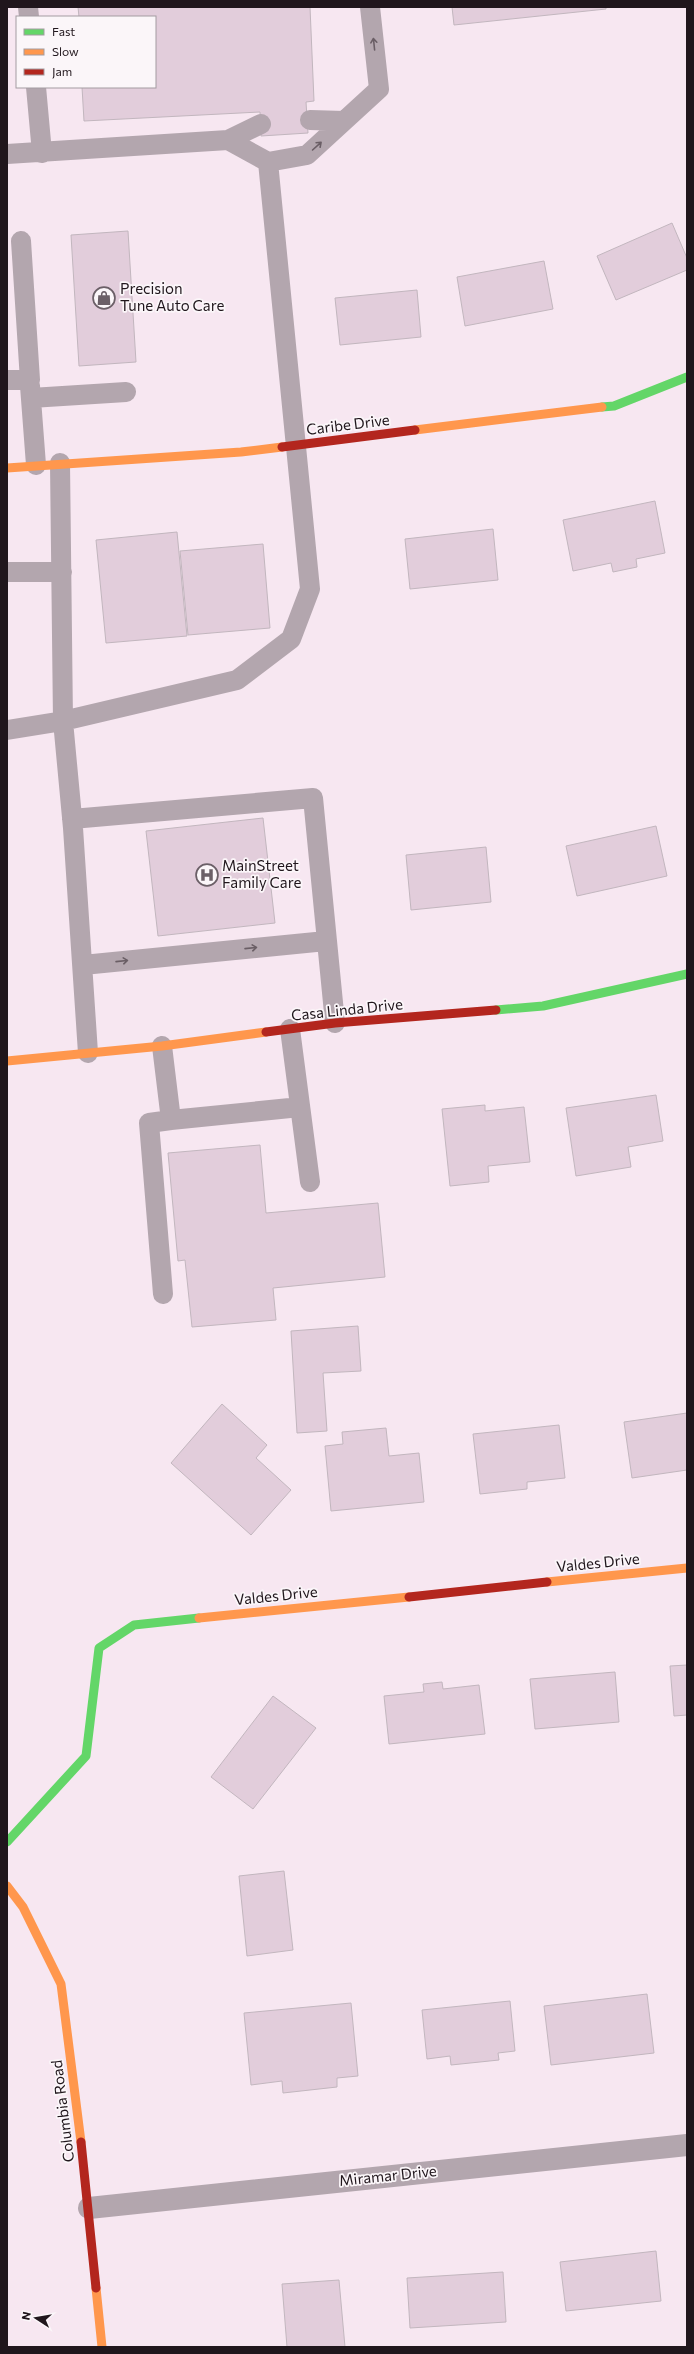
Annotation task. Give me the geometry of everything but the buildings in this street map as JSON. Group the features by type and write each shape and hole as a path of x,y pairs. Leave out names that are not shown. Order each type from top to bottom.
{"street":[{"name":"Caribe Drive","path":"7,468 60,463 241,452 614,406 687,376"},
{"name":"Casa Linda Drive","path":"7,1060 88,1054 162,1046 335,1023 543,1006 687,974"},
{"name":"Valdes Drive","path":"7,1842 86,1756 99,1648 134,1625 687,1568"},
{"name":"Columbia Road","path":"7,1886 23,1907 61,1984 89,2208 102,2347"},
{"name":"Miramar Drive","path":"89,2208 687,2145"}],"lane":[{"path":"228,140 268,162 307,155 379,89 370,7"},
{"path":"36,88 42,153"},
{"path":"310,120 344,121"},
{"path":"7,154 42,153 228,140 261,124"},
{"path":"7,730 63,721 236,680 291,639 310,589 268,162"},
{"path":"20,241 36,465"},
{"path":"7,380 31,389 126,392"},
{"path":"60,463 63,721 83,965 88,1054"},
{"path":"7,572 62,572"},
{"path":"72,819 313,798 335,1023"},
{"path":"83,965 326,941"},
{"path":"290,1029 310,1182"},
{"path":"162,1046 171,1120"},
{"path":"164,1294 149,1123 300,1107"}],"traffic: fast":[{"path":"602,407 614,406 687,377"},
{"path":"496,1010 543,1006 687,974"},
{"path":"7,1842 86,1756 99,1648 134,1625 199,1618"}],"traffic: slow":[{"path":"415,430 602,407"},
{"path":"7,468 241,452 282,447"},
{"path":"7,1061 162,1046 266,1032"},
{"path":"547,1582 687,1568"},
{"path":"199,1618 409,1597"},
{"path":"7,1886 23,1907 61,1984 81,2142"},
{"path":"96,2288 102,2347"}],"traffic: jam":[{"path":"282,447 415,430"},
{"path":"266,1032 335,1023 496,1010"},
{"path":"409,1597 547,1582"},
{"path":"81,2142 96,2288"}],"place":[{"name":"Precision Tune Auto Care","path":"104,298"},
{"name":"MainStreet Family Care","path":"207,875"}]}
